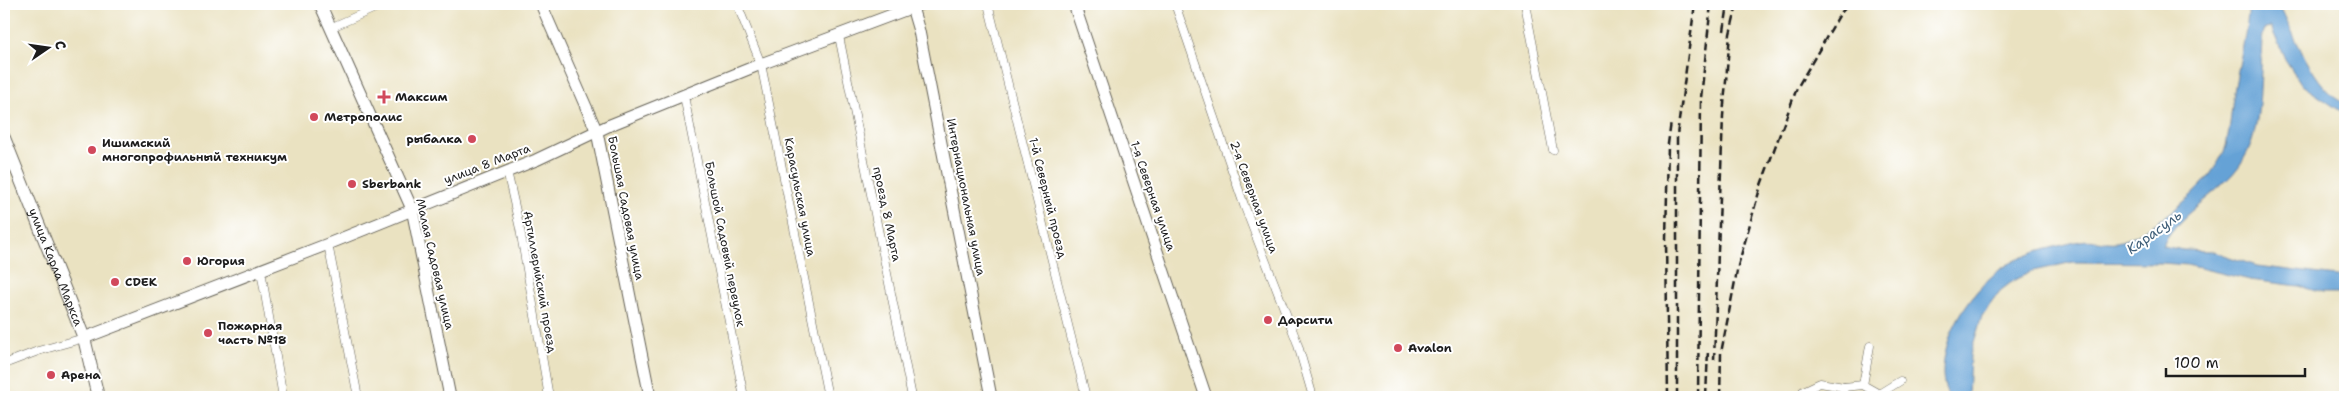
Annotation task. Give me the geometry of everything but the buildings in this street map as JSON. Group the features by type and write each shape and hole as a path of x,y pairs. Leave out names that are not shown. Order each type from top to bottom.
{"main road":[{"name":"улица Карла Маркса","path":"4,138 9,163 84,338 98,397"}],"street":[{"name":"Малая Садовая улица","path":"320,4 412,209 450,397"},
{"path":"330,28 384,4"},
{"name":"Большая Садовая улица","path":"541,4 597,132 650,397"},
{"name":"Карасульская улица","path":"737,4 761,64 828,397"},
{"name":"1-й Северный проезд","path":"988,4 1086,397"},
{"name":"1-я Северная улица","path":"1074,4 1206,397"},
{"name":"2-я Северная улица","path":"1175,4 1244,205 1297,342 1313,397"},
{"path":"1525,4 1553,150"},
{"name":"улица 8 Марта","path":"4,364 38,351 84,338 261,271 507,171 761,64 839,36 915,5"},
{"name":"Интернациональная улица","path":"915,5 991,397"},
{"name":"проезд 8 Марта","path":"839,36 912,397"},
{"name":"Большой Садовый переулок","path":"684,96 744,397"},
{"name":"Артиллерийский проезд","path":"507,171 520,229 549,397"},
{"path":"328,244 358,397"},
{"path":"261,271 283,397"},
{"path":"1863,384 1870,346"},
{"path":"1802,394 1820,383 1844,387 1863,384 1880,396 1900,382"},
{"path":"1842,397 1844,387"}],"water":[{"name":"Карасуль","path":"2249,4 2279,4 2315,74 2324,87 2334,96 2345,102 2345,114 2302,85 2285,59 2271,27 2265,28 2262,44 2258,112 2254,134 2247,153 2239,167 2217,190 2181,221 2162,246 2184,250 2211,251 2257,266 2345,277 2345,293 2322,293 2299,286 2250,280 2187,265 2162,263 2073,262 2033,271 2013,281 2000,291 1982,316 1970,355 1968,397 1948,397 1943,378 1944,360 1952,331 1967,304 1998,271 2016,260 2059,246 2085,240 2116,242 2132,237 2169,214 2192,195 2209,176 2221,158 2226,146"}],"railway":[{"path":"1677,397 1677,135 1695,4"},
{"path":"1698,397 1701,98 1711,4"},
{"path":"1724,31 1728,4"},
{"path":"1714,360 1723,116 1730,34 1737,4"},
{"path":"1720,397 1721,353 1738,266 1761,185 1797,88 1840,14 1849,4"},
{"path":"1668,397 1666,240 1668,144 1671,122"},
{"path":"1706,397 1708,350"}],"place":[{"name":"Максим","path":"384,97"},
{"name":"Метрополис","path":"314,117"},
{"name":"рыбалка","path":"472,139"},
{"name":"Ишимский многопрофильный техникум","path":"92,150"},
{"name":"Sberbank","path":"352,184"},
{"name":"Югория","path":"187,261"},
{"name":"CDEK","path":"115,282"},
{"name":"Дарсити","path":"1268,320"},
{"name":"Пожарная часть №18","path":"208,333"},
{"name":"Avalon","path":"1398,348"},
{"name":"Арена","path":"51,375"}]}
